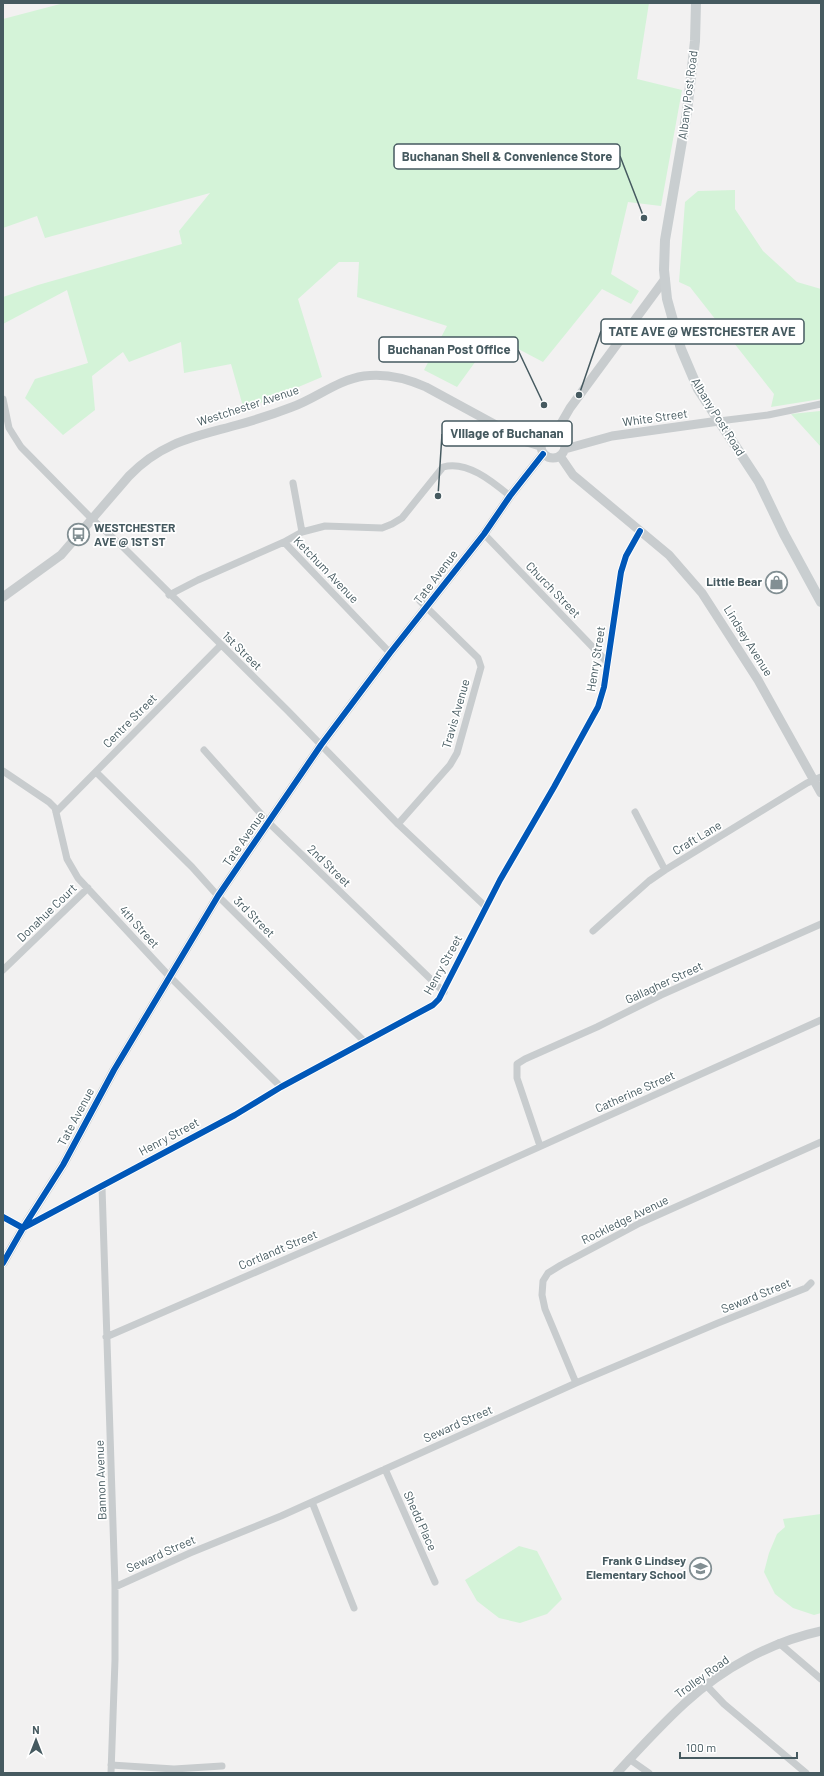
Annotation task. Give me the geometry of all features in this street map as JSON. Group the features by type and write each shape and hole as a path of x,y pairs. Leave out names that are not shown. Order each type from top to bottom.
{"main road":[{"name":"Albany Post Road","path":"696,3 695,41 687,112 665,240 664,278 671,316 684,357 698,389 759,482 784,534 821,602"}],"street":[{"path":"555,434 570,408 664,278"},
{"name":"Westchester Avenue","path":"3,597 61,555 140,464 154,454 204,433 238,425 293,407 344,381 363,376 396,376 410,380 426,387 542,450"},
{"name":"1st Street","path":"3,399 9,428 21,447 92,519 122,546 398,824 486,907"},
{"name":"White Street","path":"562,453 612,436 768,415 821,404"},
{"path":"555,434 563,439 562,453 553,458 542,450 545,436 555,434"},
{"name":"Tate Avenue","path":"3,1263 23,1228 63,1165 114,1070 218,896 321,745 390,653 423,604 484,534 542,450"},
{"name":"Lindsey Avenue","path":"562,453 573,475 668,555 702,593 758,680 817,779 821,793"},
{"path":"284,542 302,532 325,526 382,528 392,524 402,518 443,467 450,465 473,471 491,481 510,496"},
{"path":"293,483 302,532"},
{"name":"Henry Street","path":"23,1228 236,1114 281,1087 433,1005 444,992 486,907 598,707 604,687 621,572 626,556 640,531"},
{"name":"Church Street","path":"484,534 607,662"},
{"name":"Ketchum Avenue","path":"169,595 198,580 284,542 390,653"},
{"name":"Travis Avenue","path":"398,824 450,765 457,753 481,667 481,662 457,636 423,604"},
{"name":"Centre Street","path":"56,812 220,646"},
{"name":"2nd Street","path":"204,750 269,823 444,992"},
{"name":"4th Street","path":"3,771 49,802 56,812 67,859 78,878 169,976 281,1087"},
{"name":"3rd Street","path":"96,772 365,1042"},
{"name":"Craft Lane","path":"593,931 665,870 817,779"},
{"path":"636,812 665,870"},
{"name":"Donahue Court","path":"3,970 88,888"},
{"name":"Gallagher Street","path":"540,1146 517,1078 516,1069 518,1063 661,995 821,924"},
{"name":"Catherine Street","path":"458,1183 821,1020"},
{"name":"Rockledge Avenue","path":"576,1383 545,1309 542,1295 543,1281 548,1273 640,1223 821,1142"},
{"name":"Cortlandt Street","path":"106,1338 173,1310 248,1275 458,1183"},
{"name":"Bannon Avenue","path":"102,1186 115,1587 115,1660 111,1769"},
{"path":"3,1217 23,1228"},
{"name":"Seward Street","path":"115,1587 190,1553 312,1502 576,1383 718,1323 806,1288 810,1283"},
{"name":"Shedd Place","path":"385,1469 435,1582"},
{"path":"312,1502 354,1608"},
{"name":"Trolley Road","path":"617,1773 685,1702 706,1685 745,1660 779,1643 821,1631"},
{"path":"779,1643 821,1679"},
{"path":"706,1685 724,1704 806,1773"},
{"path":"630,1759 649,1773"},
{"path":"111,1769 174,1769 222,1766"}],"green space":[{"path":"64,3 649,3 637,79 682,90 661,206 628,202 611,274 639,291 631,304 602,289 543,362 494,336 457,387 424,370 447,326 357,297 359,262 339,262 298,299 322,377 244,410 231,364 184,373 181,342 129,362 123,352 92,376 95,410 63,435 25,398 35,379 88,363 67,290 3,324 3,297 38,285 182,244 179,231 210,193 45,238 37,216 3,228 3,19"},
{"path":"735,190 735,209 763,251 797,282 821,289 821,399 771,407 774,394 690,287 679,282 685,202 698,191"},
{"path":"820,411 821,416 821,447 791,414"},
{"path":"821,1514 821,1613 814,1615 793,1608 775,1594 764,1572 769,1553 777,1534 785,1527 783,1519"},
{"path":"519,1546 537,1551 562,1599 547,1614 520,1623 499,1618 477,1601 465,1580"}],"cycle path":[{"path":"3,1263 23,1228 63,1165 114,1070 218,896 321,745 390,653 484,534 510,496 543,454"},
{"path":"3,1217 23,1228 235,1115 281,1087 433,1005 439,999 500,880 598,707 604,687 621,572 626,556 640,531"}],"place":[{"name":"Buchanan Shell & Convenience Store","path":"644,218"},
{"name":"TATE AVE @ WESTCHESTER AVE","path":"579,395"},
{"name":"Buchanan Post Office","path":"544,405"},
{"name":"VIllage of Buchanan","path":"438,496"},
{"name":"WESTCHESTER AVE @ 1ST ST","path":"79,535"},
{"name":"Little Bear","path":"777,582"},
{"name":"Frank G Lindsey Elementary School","path":"701,1568"}]}
